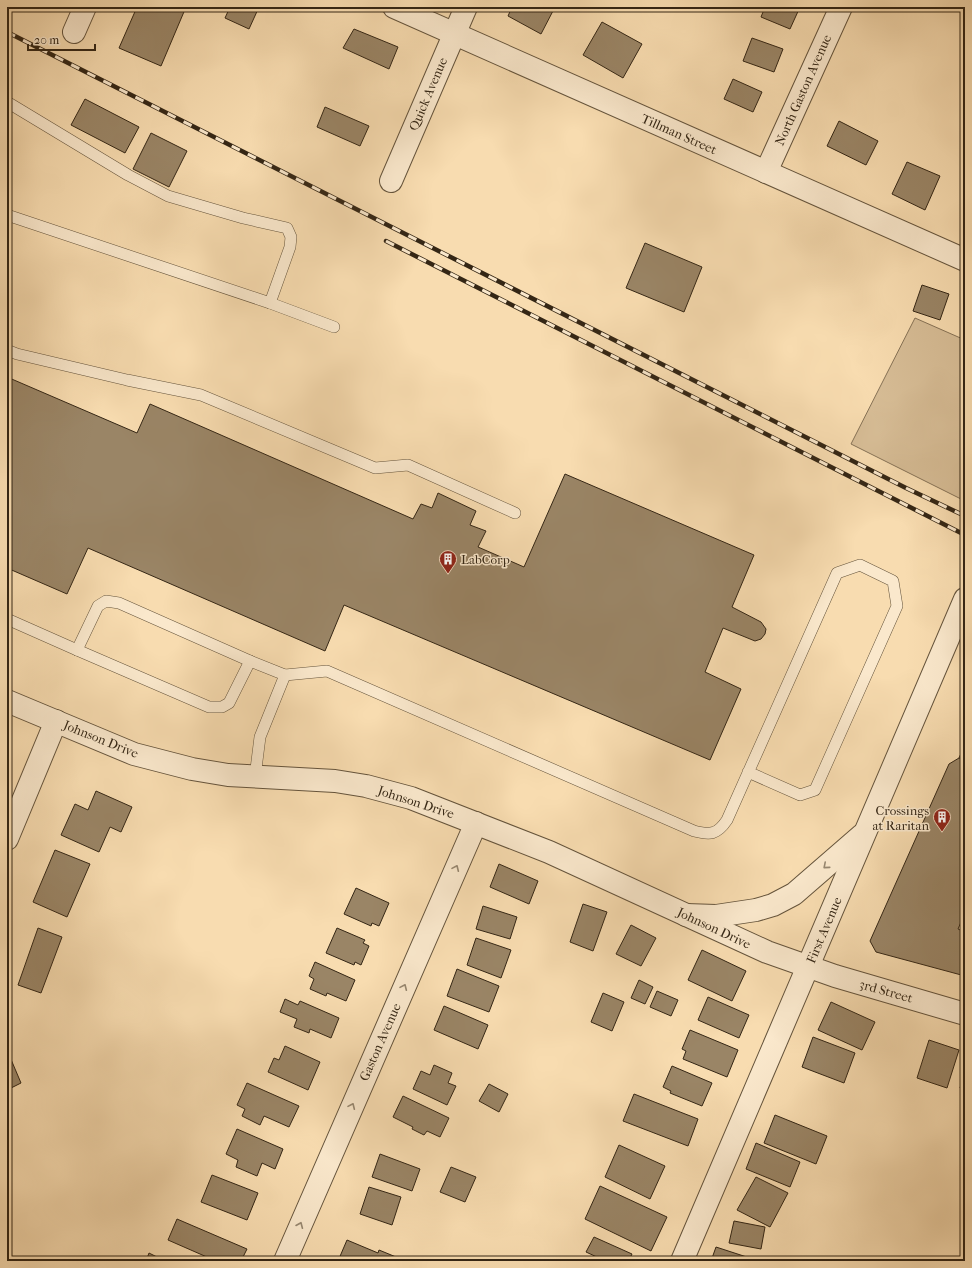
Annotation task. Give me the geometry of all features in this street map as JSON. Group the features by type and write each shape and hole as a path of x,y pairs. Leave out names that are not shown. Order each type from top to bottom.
{"street":[{"path":"74,32 85,7"},
{"name":"Tillman Street","path":"394,7 965,260"},
{"name":"Quick Avenue","path":"390,181 466,7"},
{"name":"North Gaston Avenue","path":"766,172 841,7"},
{"name":"First Avenue","path":"682,1261 965,599"},
{"name":"Johnson Drive","path":"7,701 134,754 192,769 228,775 335,781 366,786 411,798 549,852 767,952 808,968"},
{"path":"7,839 56,721"},
{"name":"Gaston Avenue","path":"285,1261 476,823"},
{"path":"686,915 716,916 756,910 773,905 794,894 866,831"},
{"name":"3rd Street","path":"808,968 965,1014"}],"lane":[{"path":"7,102 128,175 168,196 243,218 287,228 291,237 290,247 270,304"},
{"path":"7,215 334,327"},
{"path":"7,350 17,354 127,380 201,394 375,468 408,465 515,513"},
{"path":"77,650 98,606 106,601 119,603 250,662 285,675 327,671 687,828 711,834 717,832 727,820 748,772 837,574 860,565 893,581 897,606 816,790 800,795 748,772"},
{"path":"7,619 209,707 222,707 229,703 250,662"},
{"path":"255,776 260,737 285,675"}],"shaded area":[{"path":"915,318 965,340 965,501 851,444"}],"building":[{"path":"137,7 186,7 161,66 119,48"},
{"path":"230,7 259,7 249,29 225,18"},
{"path":"512,7 555,7 541,34 508,16"},
{"path":"765,7 800,7 790,29 761,17"},
{"path":"602,22 642,44 623,78 583,55"},
{"path":"354,29 398,47 389,69 343,48"},
{"path":"752,38 783,49 774,72 743,61"},
{"path":"733,79 762,92 753,112 724,99"},
{"path":"85,99 139,127 125,153 71,125"},
{"path":"325,107 369,126 360,146 317,127"},
{"path":"839,121 878,141 866,165 827,146"},
{"path":"151,133 187,151 169,187 133,169"},
{"path":"907,162 940,176 925,210 892,194"},
{"path":"645,243 702,267 684,312 626,288"},
{"path":"922,285 949,294 940,320 913,311"},
{"name":"LabCorp","path":"7,377 137,433 150,404 413,519 421,504 432,508 438,493 476,511 470,525 486,531 478,547 524,567 565,474 754,555 732,607 761,622 766,629 765,634 761,639 755,641 723,628 705,672 741,689 710,760 344,605 325,651 88,548 67,594 7,568"},
{"path":"965,744 965,761 959,758"},
{"name":"Crossings at Raritan","path":"959,758 965,761 965,901 963,904 965,905 965,913 958,929 965,932 965,976 876,952 870,941 949,764"},
{"path":"96,791 132,807 121,832 110,827 99,852 61,835 75,804 88,810"},
{"path":"55,850 90,864 67,917 33,902"},
{"path":"499,864 538,881 529,904 490,887"},
{"path":"356,888 389,903 379,926 372,923 371,926 344,914"},
{"path":"583,904 607,912 593,951 570,942"},
{"path":"483,906 517,917 510,939 476,929"},
{"path":"631,925 656,938 641,966 616,954"},
{"path":"38,928 62,937 41,993 18,985"},
{"path":"337,928 365,940 363,943 369,946 361,965 355,962 354,965 326,953"},
{"path":"476,938 511,950 501,978 467,965"},
{"path":"702,950 746,971 732,1001 688,980"},
{"path":"315,962 355,980 346,1001 327,993 326,996 310,989 314,979 309,976"},
{"path":"457,969 499,986 489,1012 447,996"},
{"path":"639,980 653,987 645,1004 631,998"},
{"path":"657,991 678,1000 671,1016 650,1007"},
{"path":"603,993 624,1002 612,1031 591,1022"},
{"path":"708,997 749,1015 739,1038 698,1020"},
{"path":"285,999 298,1005 300,1001 339,1018 331,1038 310,1029 309,1033 294,1027 297,1019 280,1012"},
{"path":"831,1002 875,1022 862,1050 818,1030"},
{"path":"444,1006 488,1025 478,1049 434,1030"},
{"path":"690,1030 738,1050 727,1077 683,1059 686,1051 682,1049"},
{"path":"813,1037 855,1053 844,1083 802,1067"},
{"path":"929,1040 959,1050 947,1088 917,1078"},
{"path":"285,1046 320,1062 308,1090 268,1072 274,1058 279,1060"},
{"path":"7,1050 21,1083 7,1090"},
{"path":"434,1065 452,1073 448,1083 456,1086 447,1105 413,1089 421,1071 430,1075"},
{"path":"672,1066 712,1083 702,1106 670,1093 671,1091 663,1087"},
{"path":"965,1070 965,1090 960,1088"},
{"path":"247,1083 299,1106 289,1127 264,1116 260,1125 242,1116 245,1109 237,1105"},
{"path":"489,1084 508,1094 499,1112 479,1101"},
{"path":"634,1094 698,1119 688,1146 623,1121"},
{"path":"403,1096 449,1118 440,1137 427,1131 424,1135 412,1129 413,1127 393,1117"},
{"path":"775,1115 827,1136 816,1164 764,1143"},
{"path":"237,1129 283,1149 275,1169 262,1163 257,1176 236,1167 238,1160 226,1154"},
{"path":"756,1143 800,1162 790,1187 746,1169"},
{"path":"619,1145 665,1166 650,1199 605,1177"},
{"path":"380,1154 420,1169 412,1191 372,1177"},
{"path":"451,1167 476,1177 465,1202 440,1192"},
{"path":"212,1175 258,1193 247,1220 201,1202"},
{"path":"756,1177 788,1193 770,1227 737,1210"},
{"path":"600,1186 667,1217 651,1251 585,1219"},
{"path":"369,1187 401,1197 392,1225 360,1214"},
{"path":"177,1219 247,1249 241,1261 216,1261 168,1240"},
{"path":"734,1221 765,1227 761,1249 729,1243"},
{"path":"594,1237 632,1254 631,1256 639,1261 598,1261 599,1258 586,1252"},
{"path":"347,1240 378,1253 379,1250 396,1257 394,1261 338,1261"},
{"path":"716,1247 759,1261 711,1261"},
{"path":"149,1253 165,1261 146,1261"}],"railway":[{"path":"7,32 906,488 965,516"},
{"path":"386,241 965,535"}],"place":[{"name":"LabCorp","path":"448,574"},
{"name":"Crossings at Raritan","path":"942,832"}]}
